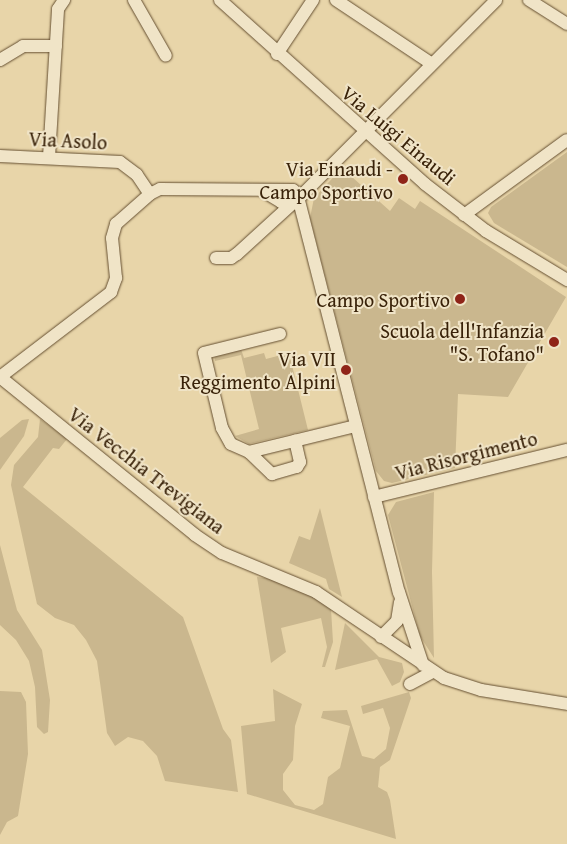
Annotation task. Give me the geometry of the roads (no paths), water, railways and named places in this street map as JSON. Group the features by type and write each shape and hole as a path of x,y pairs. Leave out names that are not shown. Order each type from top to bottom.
{"street":[{"path":"49,157 58,10 64,0"},
{"path":"134,0 166,56"},
{"name":"Via Luigi Einaudi","path":"220,0 364,132 464,215 567,280"},
{"path":"277,54 312,0"},
{"path":"336,0 432,64"},
{"path":"216,258 230,258 237,254 300,195 496,0"},
{"path":"529,0 567,24"},
{"path":"0,60 23,46 56,46"},
{"path":"464,215 567,140"},
{"name":"Via Asolo","path":"0,156 120,162 137,175 150,194"},
{"path":"0,377 112,292 116,278 112,238 116,224 150,194 160,190 263,191 281,202 300,195"},
{"path":"300,195 356,426 399,592 410,627 428,669 410,684"},
{"path":"280,334 204,353 226,437 236,448 249,452 272,474 297,467 300,462 296,441"},
{"name":"Via Vecchia Trevigiana","path":"0,377 208,544 316,592 428,669 481,690 567,704"},
{"path":"249,452 356,426"},
{"name":"Via Risorgimento","path":"374,497 567,450"},
{"path":"387,641 399,615 399,592"},
{"path":"387,641 406,638 410,627"}],"place":[{"name":"Via Einaudi - Campo Sportivo","path":"403,179"},
{"name":"Campo Sportivo","path":"460,299"},
{"name":"Scuola dell'Infanzia \"S. Tofano\"","path":"554,342"},
{"name":"Via VII Reggimento Alpini","path":"346,370"}]}
